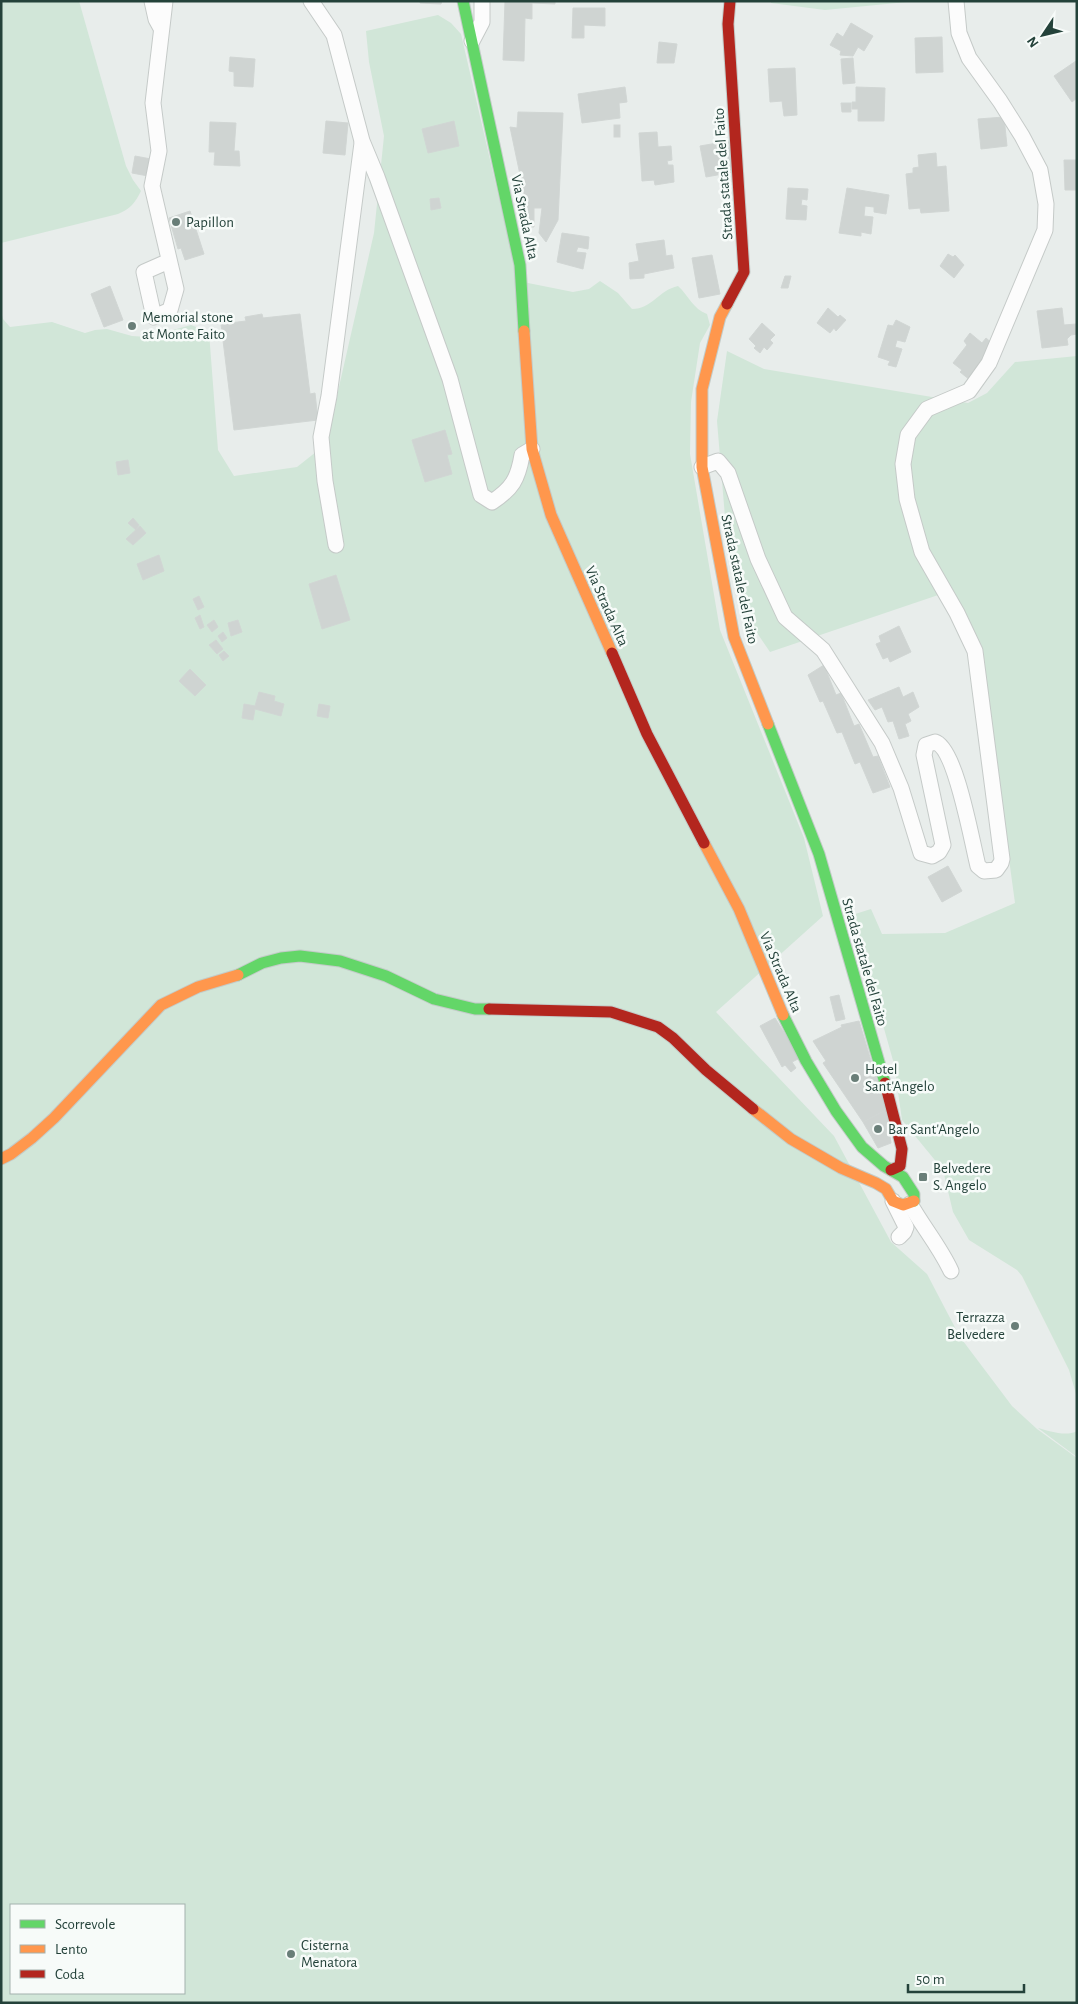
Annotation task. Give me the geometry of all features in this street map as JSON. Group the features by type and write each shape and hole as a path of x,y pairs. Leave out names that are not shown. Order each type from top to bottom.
{"street":[{"path":"152,1 156,19 162,29"},
{"path":"166,1 153,103 159,151 152,186 169,261"},
{"path":"311,1 334,35 362,142 377,177 450,378 481,495 492,502 507,492 518,474 522,455 532,449"},
{"name":"Via Strada Alta","path":"463,1 520,265 532,449 551,514 646,734 739,909 776,1002 806,1061 836,1111 862,1147 888,1168 903,1177 913,1190 914,1201 910,1204"},
{"path":"472,41 482,22 482,1"},
{"name":"Strada statale del Faito","path":"730,1 728,24 744,272 720,317 702,389 702,467 734,637 819,854 889,1096 902,1149 900,1166 888,1168"},
{"path":"702,467 718,461 728,473 758,559 785,617 822,650 882,743 901,788 921,853 932,856 939,852 943,845 924,754 926,745 939,742 946,750 962,795 978,866 984,871 996,870 1002,859 975,651 957,613 922,552 907,499 903,464 908,435 927,409 969,391 989,363 1045,230 1046,204 1040,170 1000,101 969,58 959,33 956,1"},
{"path":"336,545 325,481 321,437 329,396 362,142"},
{"path":"1,1159 25,1143 54,1118 161,1005 198,987 242,974 262,963 300,956 340,961 386,976 434,999 475,1009 611,1012 658,1027 673,1038 706,1070 791,1139 841,1168 886,1189 906,1226 904,1232 899,1237"},
{"path":"893,1201 903,1205 910,1204 924,1229 945,1257 951,1271"}],"green space":[{"path":"1,1 79,1 126,166 141,191 126,210 118,214 1,243"},
{"path":"771,1 917,1 825,10 771,3"},
{"path":"438,15 451,23 461,34 518,281 573,292 589,289 600,281 618,293 632,309 645,306 666,291 678,286 695,306 707,314 710,325 700,343 691,402 690,454 720,630 804,838 823,916 716,1012 834,1136 891,1242 927,1274 960,1337 1012,1406 1037,1429 1077,1458 1077,2003 1,2003 1,312 3,319 10,327 52,322 85,333 107,329 132,336 148,337 191,325 209,332 218,450 234,476 297,467 326,444 374,233 384,136 369,62 366,31"},
{"path":"727,351 764,369 968,403 987,393 1015,362 1077,356 1077,1397 1069,1370 1022,1276 1017,1270 969,1240 953,1212 943,1170 902,1120 894,1064 852,915 871,909 882,934 945,933 1015,903 989,713 982,646 953,590 770,652 749,621 726,529 717,421"},
{"path":"1038,1428 1063,1433 1077,1431 1077,1457"}],"building":[{"path":"420,1 442,1 441,4 420,3"},
{"path":"505,1 555,1 555,4 532,3 532,19 525,18 524,61 503,60"},
{"path":"573,8 605,8 605,26 584,25 584,38 572,38"},
{"path":"851,23 873,36 864,51 858,47 853,56 840,55 841,51 830,45 837,33 843,37"},
{"path":"942,37 943,72 916,73 915,38"},
{"path":"659,42 677,44 674,63 657,63"},
{"path":"230,57 255,59 253,87 234,86 234,72 229,71"},
{"path":"853,58 855,83 843,84 841,59"},
{"path":"1076,61 1077,98 1072,102 1054,76"},
{"path":"795,68 797,115 784,116 782,101 770,102 768,69"},
{"path":"625,87 627,102 619,103 620,118 582,123 578,94"},
{"path":"856,87 885,88 884,121 858,121 858,109 852,109 852,102 856,102"},
{"path":"841,103 851,103 851,112 842,112"},
{"path":"518,112 563,113 558,220 546,242 539,233 542,208 534,208 534,227 531,227 510,127 517,128"},
{"path":"1004,117 1007,146 981,149 978,119"},
{"path":"326,121 348,123 345,155 323,153"},
{"path":"454,121 459,146 428,153 422,129"},
{"path":"210,122 236,123 234,151 239,151 240,166 214,165 215,152 209,152"},
{"path":"614,125 620,125 620,137 614,137"},
{"path":"657,132 658,147 671,146 672,160 667,161 668,165 673,165 674,182 655,185 654,180 642,181 639,133"},
{"path":"729,141 734,172 706,177 700,146"},
{"path":"936,153 937,167 946,166 949,211 921,213 920,208 909,209 906,174 913,173 913,168 919,167 918,155"},
{"path":"135,156 151,159 148,176 132,173"},
{"path":"1064,160 1077,160 1077,190 1065,190"},
{"path":"788,188 808,189 807,200 802,199 801,205 807,206 806,220 786,219"},
{"path":"847,188 889,195 886,214 874,212 874,207 865,206 864,216 873,217 871,234 861,232 861,236 839,233"},
{"path":"439,198 441,208 431,210 430,199"},
{"path":"190,211 204,254 185,260 181,248 178,249 169,218"},
{"path":"562,233 589,237 588,249 578,247 576,252 586,253 583,269 557,262"},
{"path":"664,240 666,256 672,255 674,268 644,274 644,278 630,279 629,263 639,261 636,244"},
{"path":"948,254 953,257 955,255 964,265 954,278 940,266"},
{"path":"712,255 720,294 699,298 692,258"},
{"path":"785,276 791,276 788,288 781,288"},
{"path":"110,286 123,320 104,327 91,294"},
{"path":"828,308 838,317 840,315 846,320 836,331 834,328 830,333 817,323"},
{"path":"1062,308 1064,325 1076,324 1077,334 1071,335 1067,339 1068,345 1042,348 1037,311"},
{"path":"262,314 263,318 300,314 310,394 315,393 318,420 234,430 221,324 246,321 245,317"},
{"path":"896,320 910,327 905,342 897,340 895,347 902,349 896,367 888,365 890,361 878,357 888,325 893,326"},
{"path":"762,323 775,335 770,340 773,343 767,350 764,347 760,353 754,348 756,346 749,339"},
{"path":"970,333 982,343 986,338 994,345 970,380 953,363 967,345 964,341"},
{"path":"445,430 452,454 447,455 452,474 425,482 412,440"},
{"path":"128,460 130,473 118,475 116,462"},
{"path":"133,518 139,525 136,530 128,523"},
{"path":"140,526 146,533 133,545 126,539"},
{"path":"159,555 164,571 143,580 137,564"},
{"path":"336,575 350,620 322,629 309,584"},
{"path":"199,596 204,607 198,610 193,599"},
{"path":"200,615 204,627 200,629 195,618"},
{"path":"214,620 218,627 212,632 207,625"},
{"path":"238,620 242,632 231,636 228,623"},
{"path":"899,626 911,652 890,662 888,657 883,659 876,644 881,642 879,636"},
{"path":"223,632 227,638 222,642 218,636"},
{"path":"216,640 223,649 217,654 209,645"},
{"path":"224,651 229,656 223,661 219,655"},
{"path":"824,665 836,695 841,693 854,726 859,724 873,757 878,756 890,787 873,793 860,762 855,764 842,732 837,733 823,701 820,702 808,675"},
{"path":"190,669 206,685 195,696 179,681"},
{"path":"899,687 903,697 913,692 919,707 908,714 911,721 905,724 909,736 899,739 893,721 888,722 882,707 875,710 868,700"},
{"path":"259,692 275,696 274,701 284,704 281,716 255,709 253,720 242,718 244,704 255,706"},
{"path":"319,704 330,706 328,718 317,716"},
{"path":"948,866 962,891 942,902 928,877"},
{"path":"839,995 845,1019 836,1021 830,997"},
{"path":"775,1018 800,1058 792,1062 796,1068 791,1072 785,1065 782,1067 760,1026"},
{"name":"Hotel Sant'Angelo","path":"859,1021 886,1110 863,1122 823,1063 826,1061 813,1041 842,1027 841,1025"},
{"path":"886,1110 891,1143 878,1148 863,1122"}],"traffic: fast":[{"path":"463,1 520,265 524,331"},
{"path":"768,724 819,854 885,1083"},
{"path":"238,975 262,963 281,958 300,956 340,961 386,976 434,999 475,1009 489,1009"},
{"path":"783,1015 806,1061 836,1111 862,1147 884,1166 903,1177 914,1194 914,1201"}],"traffic: slow":[{"path":"727,304 720,317 702,389 702,467 734,637 768,724"},
{"path":"524,331 532,449 551,515 612,653"},
{"path":"704,843 739,909 783,1015"},
{"path":"1,1159 32,1138 54,1118 161,1005 198,987 238,975"},
{"path":"753,1109 791,1139 841,1168 886,1189 893,1201 903,1205 914,1201"}],"traffic: jam":[{"path":"727,304 744,272 728,24 730,1"},
{"path":"612,653 647,734 704,843"},
{"path":"489,1009 611,1012 658,1027 753,1109"},
{"path":"885,1083 902,1149 900,1166 891,1170"}],"place":[{"name":"Papillon","path":"176,222"},
{"name":"Memorial stone at Monte Faito","path":"132,326"},
{"name":"Hotel Sant'Angelo","path":"855,1078"},
{"name":"Bar Sant'Angelo","path":"878,1129"},
{"name":"Belvedere S. Angelo","path":"923,1177"},
{"name":"Terrazza Belvedere","path":"1015,1326"},
{"name":"Cisterna Menatora","path":"291,1954"}]}
